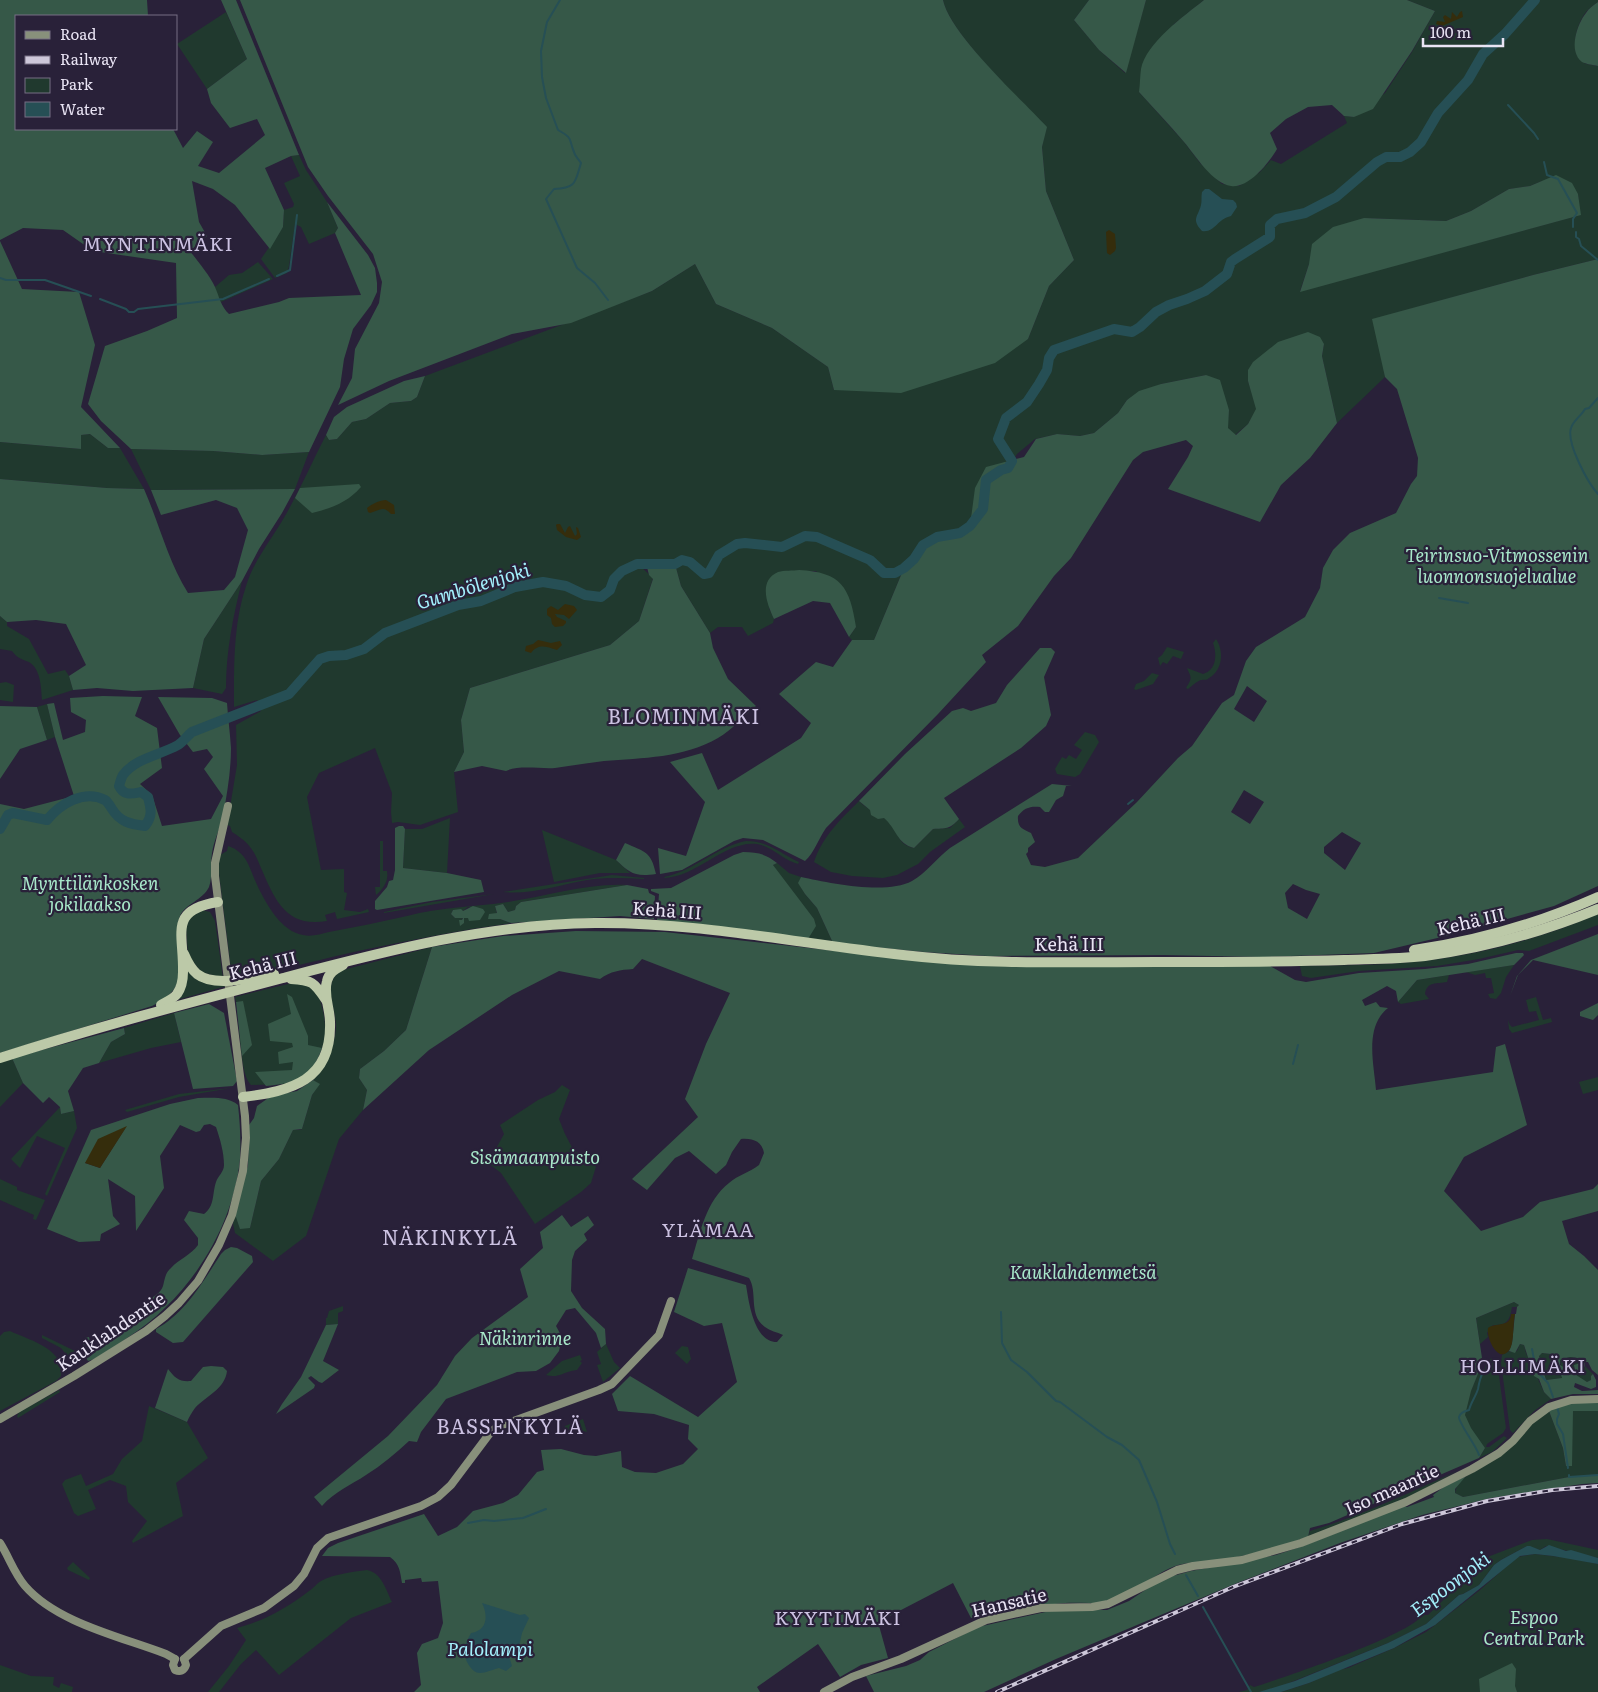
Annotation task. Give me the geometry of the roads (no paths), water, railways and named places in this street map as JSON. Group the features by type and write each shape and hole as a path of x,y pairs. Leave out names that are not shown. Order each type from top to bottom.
{"highway":[{"name":"Kehä III","path":"1346,960 1426,948 1497,933 1540,920 1598,897"},
{"path":"147,1014 172,999 177,994 183,981 184,954 181,932 186,914 198,906 218,902"},
{"name":"Kehä III","path":"0,1058 147,1014 303,972 412,946 492,930 559,924 600,923 685,927 864,951 955,960 1068,962 1299,961 1397,958 1428,955 1502,942 1543,930 1598,909"},
{"path":"184,954 197,974 212,980 239,980 282,973 303,972"},
{"path":"243,1094 284,1089 303,1082 317,1068 327,1049 330,1031 326,1000 326,981 329,974 352,960"},
{"path":"280,979 311,981 326,1000"}],"street":[{"name":"Kauklahdentie","path":"0,1419 59,1386 146,1331 179,1303 198,1281 224,1233 238,1195 246,1138 243,1094 218,902 215,863 228,806"},
{"path":"184,1659 221,1626 264,1608 294,1586 304,1574 317,1548 328,1538 421,1506 438,1497 451,1485 490,1433 497,1427 603,1389 612,1384 659,1335 671,1301"},
{"name":"Iso maantie","path":"1177,1570 1193,1566 1242,1560 1302,1544 1375,1515 1440,1486 1487,1461 1513,1441 1530,1421 1549,1407 1571,1400 1598,1399"},
{"path":"0,1543 23,1584 55,1611 175,1659 180,1657 184,1659"},
{"name":"Hansatie","path":"824,1692 852,1677 901,1659 986,1620 1040,1608 1092,1607 1108,1604 1177,1570"},
{"path":"175,1659 173,1665 175,1670 180,1671 186,1665 184,1659"}],"water":[{"path":"1205,189 1209,189 1222,199 1233,200 1237,207 1231,216 1222,220 1210,230 1202,231 1197,224 1196,218 1201,205 1202,192"},
{"path":"1549,1545 1598,1558 1598,1564 1535,1554 1520,1556 1435,1625 1394,1648 1309,1683 1281,1692 1259,1692 1295,1681 1388,1643 1426,1624 1459,1595 1479,1585 1494,1565 1501,1560 1527,1546 1540,1550"},
{"name":"Palolampi","path":"482,1603 520,1615 525,1614 529,1618 522,1633 519,1647 509,1656 512,1666 506,1671 499,1668 480,1673 473,1670 466,1660 465,1646 471,1633 481,1629 484,1625 486,1617"}],"waterway":[{"path":"560,0 547,22 541,51 542,77 546,98 558,130 569,137 581,163 574,183 567,187 554,189 546,199 577,268 595,283 608,300"},
{"name":"Gumbölenjoki","path":"0,829 8,815 13,813 47,820 66,804 81,797 89,796 105,800 118,817 126,822 145,826 151,812 148,797 141,792 126,793 119,786 123,775 128,769 149,757 178,745 192,732 289,694 320,659 329,656 346,655 364,649 385,633 458,605 481,601 515,587 543,582 566,586 585,595 601,597 610,590 614,579 622,571 637,564 675,564 682,560 690,562 704,574 709,573 719,555 737,544 745,543 782,547 805,536 817,537 870,560 884,573 895,573 914,559 923,545 937,537 960,533 970,526 983,509 986,480 1001,470 1008,468 1012,461 998,439 1006,418 1027,402 1047,370 1049,358 1054,350 1114,329 1132,332 1156,312 1205,291 1227,274 1231,262 1270,237 1270,225 1277,219 1305,213 1336,197 1377,162 1386,157 1400,157 1410,152 1421,142 1438,113 1468,80 1483,54 1505,34 1535,0"},
{"path":"1508,105 1538,139"},
{"path":"1544,162 1547,175 1558,179 1577,213 1573,219 1573,227"},
{"path":"277,276 290,270 297,215"},
{"path":"1576,232 1576,237 1579,239 1581,246 1598,260"},
{"path":"0,278 6,280 45,280 91,296"},
{"path":"100,299 126,309 129,312 134,312 138,309 223,299 269,279"},
{"path":"1598,398 1573,423 1570,435 1579,462 1598,494"},
{"path":"1439,598 1468,603"},
{"path":"1128,804 1133,800"},
{"path":"1293,1064 1298,1045"},
{"path":"1001,1312 1002,1343 1011,1360 1027,1372 1056,1401 1107,1437 1122,1445 1139,1460 1157,1502 1175,1554"},
{"path":"1532,1349 1536,1370 1548,1383 1553,1397"},
{"path":"1479,1369 1483,1372 1477,1392 1469,1410 1462,1413 1459,1417 1479,1455"},
{"path":"1557,1407 1559,1414 1557,1424 1563,1434 1568,1468"},
{"path":"1569,1475 1569,1477 1598,1475"},
{"path":"468,1523 484,1520 494,1521 523,1518 546,1509"},
{"path":"1186,1575 1198,1596"},
{"path":"1203,1607 1251,1692"}],"railway":[{"path":"997,1692 1233,1587 1402,1524 1487,1501 1552,1490 1598,1486"}],"district":[{"name":"MYNTINMÄKI","path":"158,244"},
{"name":"BLOMINMÄKI","path":"684,717"},
{"name":"YLÄMAA","path":"708,1230"},
{"name":"NÄKINKYLÄ","path":"450,1238"},
{"name":"HOLLIMÄKI","path":"1523,1366"},
{"name":"BASSENKYLÄ","path":"510,1427"},
{"name":"KYYTIMÄKI","path":"838,1618"}],"park label":[{"name":"Teirinsuo-Vitmossenin luonnonsuojelualue","path":"1497,566"},
{"name":"Mynttilänkosken jokilaakso","path":"90,894"},
{"name":"Sisämaanpuisto","path":"535,1158"},
{"name":"Kauklahdenmetsä","path":"1083,1273"},
{"name":"Näkinrinne","path":"525,1339"},
{"name":"Espoo Central Park","path":"1534,1628"}],"water label":[{"name":"Espoonjoki","path":"1450,1584"}]}
